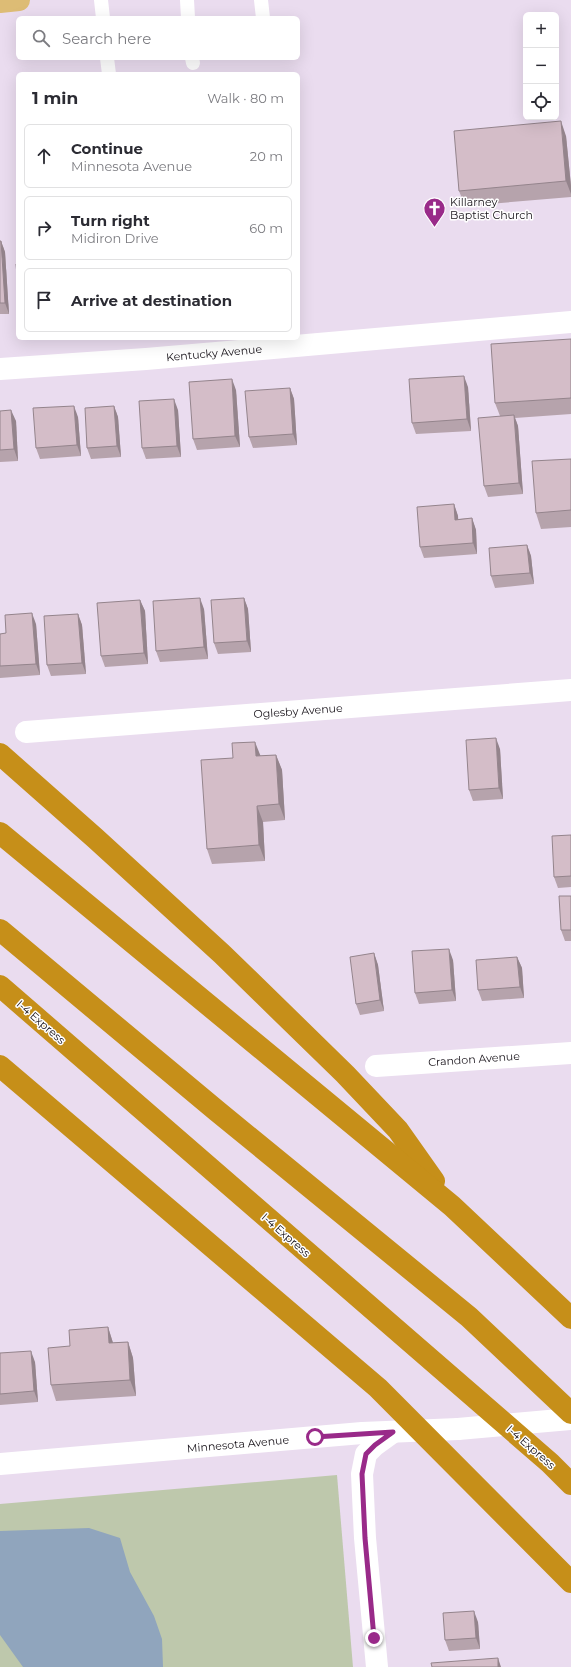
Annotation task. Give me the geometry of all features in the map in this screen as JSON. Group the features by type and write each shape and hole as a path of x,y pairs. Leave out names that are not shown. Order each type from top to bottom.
{"highway":[{"path":"0,754 222,954 345,1074 398,1130 452,1206"},
{"path":"0,833 452,1206 571,1318"},
{"path":"0,930 217,1111 469,1317 571,1413"},
{"name":"I-4 Express","path":"0,986 550,1463 571,1484"},
{"path":"0,1066 378,1388 571,1582"}],"main road":[{"path":"0,2 19,0"}],"street":[{"name":"Kentucky Avenue","path":"0,369 146,359 571,322"},
{"name":"Oglesby Avenue","path":"26,732 571,690"},
{"name":"Crandon Avenue","path":"376,1066 571,1053"},
{"name":"Minnesota Avenue","path":"0,1464 362,1433 458,1429 571,1419"},
{"path":"377,1667 365,1538 362,1474 366,1454 375,1445 393,1432"}],"lane":[{"path":"101,0 103,16"},
{"path":"186,0 188,16"},
{"path":"261,0 263,16"},
{"path":"107,60 108,72"}],"green space":[{"path":"337,1475 353,1667 0,1667 0,1504"}],"water":[{"path":"89,1528 120,1538 130,1572 154,1616 162,1639 163,1667 23,1667 0,1635 0,1531"}],"building":[{"path":"561,121 566,181 459,191 454,131"},
{"path":"1,241 5,303 0,303"},
{"path":"571,339 571,398 495,403 491,344"},
{"path":"464,376 467,419 412,423 409,379"},
{"path":"232,379 235,436 193,439 189,382"},
{"path":"290,388 293,434 249,437 245,391"},
{"path":"174,399 177,446 142,448 139,401"},
{"path":"74,406 77,445 36,448 33,408"},
{"path":"114,406 117,446 87,448 85,408"},
{"path":"11,410 14,449 0,450 0,411"},
{"path":"514,415 519,483 484,486 478,418"},
{"path":"571,459 571,510 536,513 532,461"},
{"path":"454,504 455,520 472,518 473,543 420,547 417,507"},
{"path":"527,545 530,573 491,576 489,548"},
{"path":"200,598 204,647 156,651 153,601"},
{"path":"244,598 247,641 214,643 211,600"},
{"path":"140,600 144,653 101,656 97,603"},
{"path":"32,613 36,664 0,666 0,634 6,633 5,615"},
{"path":"78,614 82,663 47,665 44,616"},
{"path":"496,738 499,788 469,790 466,740"},
{"path":"255,742 256,756 276,755 279,804 257,806 259,845 207,849 201,760 233,758 232,743"},
{"path":"571,835 571,876 554,877 552,836"},
{"path":"559,896 571,896 571,930 561,930"},
{"path":"449,949 452,990 415,993 412,951"},
{"path":"374,953 380,1000 356,1004 350,957"},
{"path":"517,957 520,987 478,990 476,960"},
{"path":"108,1327 109,1343 128,1342 130,1380 51,1385 48,1348 70,1346 69,1330"},
{"path":"31,1351 34,1391 0,1394 0,1353"},
{"path":"474,1611 476,1638 445,1640 443,1613"},
{"path":"498,1658 498,1667 432,1667 431,1663"}],"place":[{"name":"Killarney Baptist Church","path":"434,228"}],"route":[{"path":"315,1437 393,1432 375,1445 366,1454 362,1474 365,1538 374,1638"}]}
